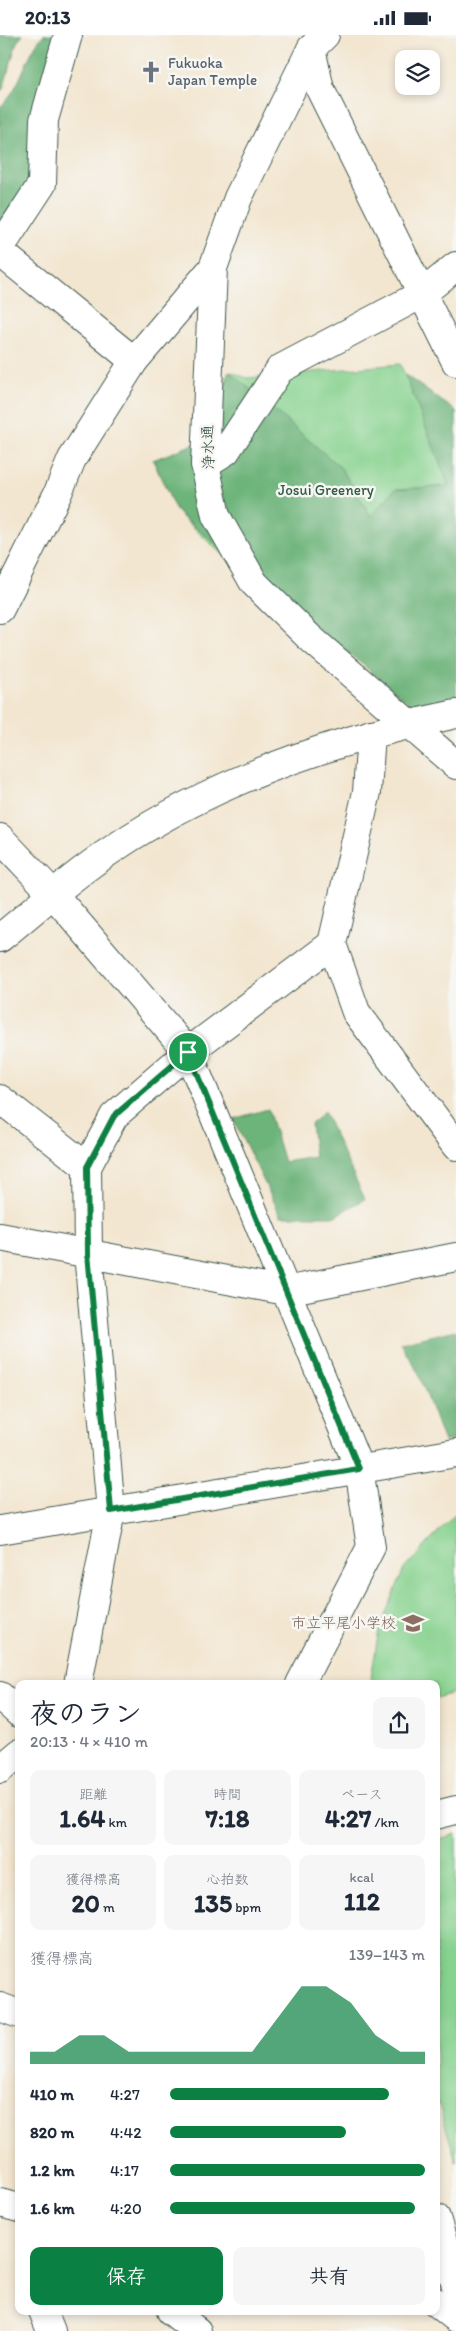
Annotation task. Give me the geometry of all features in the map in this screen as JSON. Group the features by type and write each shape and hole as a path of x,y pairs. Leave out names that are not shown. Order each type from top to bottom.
{"street":[{"path":"0,248 42,184 44,120 68,35"},
{"path":"318,42 320,89 456,362"},
{"name":"浄水通","path":"318,42 238,198 213,268 206,464 216,515 254,583 309,637 456,765"},
{"path":"0,252 134,361"},
{"path":"206,464 226,451 280,369 422,294 456,266"},
{"path":"0,609 57,495 72,459 134,361 213,268"},
{"path":"0,938 112,849 183,806 278,765 408,723 456,714"},
{"path":"371,734 367,792 332,943 356,1012 456,1146"},
{"path":"0,838 54,895 188,1052 359,1469 371,1547 302,1680"},
{"path":"79,1680 111,1511 88,1253 87,1167 114,1116 188,1052 332,943"},
{"path":"0,1099 87,1167"},
{"path":"0,1237 286,1291 456,1257"},
{"path":"0,1530 456,1453"},
{"path":"0,1695 15,1709"},
{"path":"0,1769 15,1756"},
{"path":"440,1814 456,1810"},
{"path":"0,2007 15,2013"},
{"path":"0,2203 15,2206"},
{"path":"440,2232 456,2286"},
{"path":"440,2305 456,2318"},
{"path":"45,2315 51,2331"},
{"path":"176,2315 197,2331"}],"green space":[{"path":"0,35 23,35 17,42 3,89 0,92"},
{"path":"43,35 62,35 38,170 0,230 0,107 13,91 31,53"},
{"name":"Josui Greenery","path":"400,364 456,492 352,655 314,641 176,511 153,460 210,438 229,371 247,378"},
{"name":"Josui Greenery","path":"229,371 341,468 371,516 395,489 449,486 405,375 456,411 456,706 420,712 176,511 153,460 210,438"},
{"path":"268,1109 284,1162 315,1157 311,1124 324,1112 365,1199 336,1216 281,1216 233,1119"},
{"path":"456,1330 456,1439 444,1442 418,1372 401,1343"},
{"path":"456,1513 456,1692 440,1697 440,1680 371,1680 379,1630 404,1569"},
{"path":"456,1834 456,2161 440,2108 440,1839"}],"place":[{"name":"Fukuoka Japan Temple","path":"151,72"},
{"name":"市立平尾小学校","path":"413,1623"}],"route":[{"path":"188,1052 359,1469 111,1511 88,1253 87,1167 114,1116 188,1052"}]}
